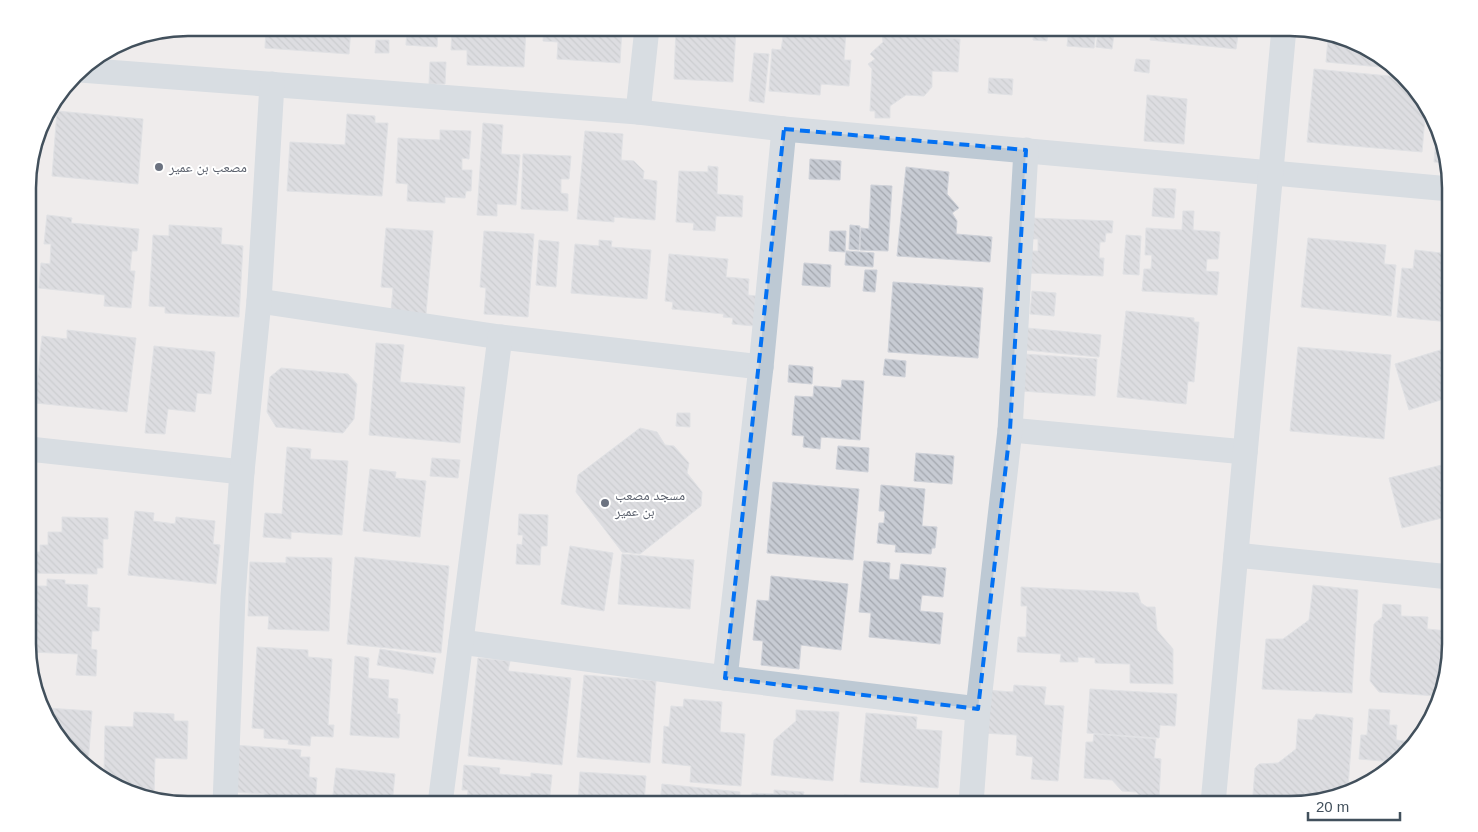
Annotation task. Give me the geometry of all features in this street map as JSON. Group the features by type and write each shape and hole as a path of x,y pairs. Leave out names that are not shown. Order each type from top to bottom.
{"street":[{"path":"1214,795 1283,36"},
{"path":"638,112 646,37"},
{"path":"92,71 638,112 784,129 1441,188"},
{"path":"225,796 234,597 242,472 259,301 272,84"},
{"path":"725,678 761,367 784,129"},
{"path":"972,795 978,709 1010,430 1026,150"},
{"path":"259,301 500,337 761,367"},
{"path":"441,796 500,337"},
{"path":"1010,430 1245,452"},
{"path":"36,450 242,472"},
{"path":"1236,555 1441,576"},
{"path":"461,642 725,678 978,709"}],"highlighted area":[{"path":"784,129 1026,150 1010,430 978,709 725,678"}],"building":[{"path":"736,36 733,82 674,79 676,37"},
{"path":"781,36 846,36 844,60 851,60 849,86 821,84 820,95 769,91 772,49 781,50 783,37"},
{"path":"882,36 960,39 958,72 932,71 932,87 924,96 906,95 890,106 890,118 875,118 875,111 870,111 872,69 868,64 875,59 870,54 883,42"},
{"path":"1033,36 1047,36 1047,41 1033,40"},
{"path":"1068,36 1095,36 1094,48 1067,46"},
{"path":"1097,36 1114,36 1112,49 1096,47"},
{"path":"1151,36 1238,36 1236,49 1150,40"},
{"path":"266,37 350,37 349,54 265,48"},
{"path":"406,37 438,37 437,47 406,45"},
{"path":"452,37 526,37 524,67 467,65 467,50 451,50"},
{"path":"543,37 622,37 620,63 557,59 558,42 543,41"},
{"path":"376,40 389,40 389,53 375,53"},
{"path":"1328,41 1348,48 1381,67 1326,62"},
{"path":"754,53 769,54 764,103 749,101"},
{"path":"1136,59 1150,60 1149,73 1134,71"},
{"path":"430,62 446,62 445,84 429,84"},
{"path":"1314,69 1391,76 1410,96 1425,119 1422,152 1307,142"},
{"path":"989,78 1013,79 1012,95 988,93"},
{"path":"1147,95 1187,99 1184,144 1144,141"},
{"path":"58,111 143,119 138,184 52,176"},
{"path":"347,114 375,116 375,123 388,123 382,196 287,191 290,142 345,145"},
{"path":"483,123 503,125 501,154 520,155 516,205 497,204 497,216 477,215"},
{"path":"440,130 471,131 469,159 462,158 462,170 472,170 471,191 466,191 465,198 445,197 445,203 407,201 408,184 396,183 398,138 440,140"},
{"path":"585,131 623,134 621,160 634,161 644,171 643,179 657,181 655,220 614,217 614,222 577,219"},
{"path":"1435,145 1439,162 1434,162"},
{"path":"523,154 571,156 569,179 561,179 561,193 568,194 568,211 521,209"},
{"path":"810,159 841,161 840,180 809,179"},
{"path":"708,166 718,167 717,194 743,196 742,217 716,216 715,231 693,230 694,223 676,222 679,171 708,172"},
{"path":"906,167 949,172 947,194 959,208 952,213 957,221 956,234 992,237 990,262 897,256"},
{"path":"871,185 892,186 888,251 860,250 861,228 869,229"},
{"path":"1154,188 1176,189 1174,218 1152,216"},
{"path":"1183,211 1194,211 1193,230 1220,232 1218,259 1207,259 1206,271 1219,272 1217,295 1142,291 1144,269 1151,269 1152,255 1145,255 1146,228 1182,230"},
{"path":"47,215 72,218 71,223 139,229 137,251 132,251 130,271 135,271 131,308 104,306 105,295 39,288 41,263 50,264 51,244 44,244"},
{"path":"1032,218 1113,221 1112,233 1106,233 1105,242 1100,242 1099,258 1104,258 1103,276 1028,273 1029,251 1038,251 1038,239 1031,239"},
{"path":"169,225 222,228 221,244 243,246 239,317 165,313 165,307 149,306 153,235 169,236"},
{"path":"850,225 860,226 859,250 849,249"},
{"path":"386,228 433,231 426,314 391,311 393,288 381,287"},
{"path":"484,231 534,234 528,317 484,314 486,288 480,287"},
{"path":"830,231 846,231 845,252 829,251"},
{"path":"1126,235 1141,236 1139,275 1123,274"},
{"path":"1308,238 1386,245 1384,264 1396,265 1391,316 1301,307"},
{"path":"539,240 559,242 556,287 536,285"},
{"path":"599,240 612,241 611,247 651,250 647,299 571,293 575,244 599,246"},
{"path":"1415,250 1441,253 1441,321 1397,317 1402,268 1413,269"},
{"path":"846,251 874,253 873,267 845,265"},
{"path":"669,254 728,259 726,277 749,279 748,295 756,296 754,326 732,324 733,318 723,317 724,314 672,309 673,302 665,301"},
{"path":"804,263 831,265 830,287 802,285"},
{"path":"865,270 877,270 875,292 863,291"},
{"path":"893,282 983,288 978,358 888,352"},
{"path":"1032,291 1056,293 1054,316 1030,314"},
{"path":"1126,311 1194,318 1194,322 1199,322 1194,382 1188,381 1186,404 1117,397"},
{"path":"1027,328 1101,335 1099,357 1025,350"},
{"path":"67,330 136,338 127,412 36,403 42,336 67,339"},
{"path":"376,343 404,345 400,382 465,387 460,443 369,435"},
{"path":"154,346 215,352 211,394 197,393 195,412 168,409 165,434 145,433"},
{"path":"1298,347 1391,355 1384,439 1290,431"},
{"path":"1441,350 1441,400 1409,410 1395,364"},
{"path":"1024,354 1097,359 1095,396 1021,391"},
{"path":"885,359 906,361 905,377 883,375"},
{"path":"789,365 813,367 812,384 788,382"},
{"path":"281,368 348,374 357,384 354,419 343,433 276,427 267,412 270,377"},
{"path":"842,380 864,381 860,440 821,437 820,449 803,447 804,436 792,435 795,396 813,397 814,386 841,388"},
{"path":"677,413 690,413 690,427 676,426"},
{"path":"640,428 657,432 665,445 674,446 689,463 687,473 702,492 701,506 640,554 622,552 576,492 578,475"},
{"path":"838,446 869,448 868,472 836,469"},
{"path":"287,447 311,449 310,459 348,461 342,535 291,532 291,539 263,537 265,513 282,514"},
{"path":"916,453 954,456 952,484 914,481"},
{"path":"432,458 460,460 458,478 430,476"},
{"path":"1441,465 1441,518 1402,528 1389,478"},
{"path":"370,469 396,472 395,478 426,481 420,537 363,531"},
{"path":"773,482 859,489 853,560 767,553"},
{"path":"881,485 925,489 922,526 937,527 935,548 932,548 931,554 895,552 896,545 877,543 879,523 884,523 885,511 879,511"},
{"path":"135,511 154,513 153,521 175,524 176,517 215,521 213,544 220,545 216,584 128,575"},
{"path":"519,514 548,515 547,546 541,546 540,565 516,564 517,544 522,545 523,535 518,535"},
{"path":"62,517 108,518 108,539 103,539 103,568 97,568 97,574 36,573 36,552 40,552 40,545 48,545 48,532 62,532"},
{"path":"570,546 613,553 604,611 561,604"},
{"path":"622,554 694,560 690,609 618,604"},
{"path":"286,557 332,558 329,631 268,629 269,616 248,616 250,562 286,563"},
{"path":"355,557 449,566 441,653 347,644"},
{"path":"864,561 890,563 889,579 899,580 901,564 946,568 943,597 922,595 920,611 943,613 940,644 869,637 871,613 859,612"},
{"path":"771,576 848,584 841,650 801,645 799,669 761,665 763,641 753,640 757,600 769,601"},
{"path":"47,579 65,580 65,584 88,585 87,607 100,608 99,631 92,631 91,649 97,650 96,676 76,675 78,654 37,652 36,586 47,586"},
{"path":"1313,585 1358,590 1352,693 1262,689 1266,639 1283,639 1309,620"},
{"path":"1021,587 1138,593 1141,603 1147,607 1155,607 1157,630 1173,649 1173,684 1130,683 1130,664 1095,663 1095,658 1078,657 1078,662 1060,662 1061,654 1017,652 1018,637 1026,637 1027,606 1021,606"},
{"path":"1383,604 1401,605 1401,616 1428,617 1427,629 1441,630 1439,673 1433,696 1379,692 1370,681 1374,624 1382,617"},
{"path":"257,647 308,650 308,657 332,659 328,725 334,725 333,737 311,736 310,746 288,744 289,740 264,738 264,729 252,728"},
{"path":"380,649 436,658 433,674 377,665"},
{"path":"355,656 369,658 368,678 389,680 388,698 398,699 397,714 400,714 399,738 350,735"},
{"path":"478,658 510,661 508,671 571,678 562,765 468,756"},
{"path":"584,675 656,681 650,763 577,757"},
{"path":"1014,685 1046,687 1044,705 1064,706 1058,781 1031,779 1033,757 1016,755 1017,735 982,733 985,690 1013,692"},
{"path":"1090,689 1177,694 1175,726 1160,725 1159,738 1087,733"},
{"path":"684,699 722,702 720,732 745,734 741,786 690,782 691,766 662,763 664,726 669,727 671,706 683,707"},
{"path":"51,708 92,711 88,758 74,744"},
{"path":"1369,709 1390,710 1389,725 1397,725 1396,740 1405,741 1405,743 1386,761 1359,759 1361,735 1367,735"},
{"path":"796,710 839,712 833,781 771,775 774,740 796,721"},
{"path":"134,712 174,714 174,721 188,721 187,759 155,758 154,792 130,784 104,770 105,726 133,727"},
{"path":"866,713 917,717 916,729 942,731 938,788 860,782"},
{"path":"1316,714 1353,718 1348,784 1319,793 1253,795 1255,768 1259,764 1278,763 1296,749 1298,719 1312,720"},
{"path":"1094,734 1156,739 1154,758 1161,759 1159,795 1140,795 1136,792 1122,791 1112,780 1084,778 1086,742 1093,742"},
{"path":"234,745 301,750 300,757 310,757 309,777 317,778 316,796 265,796 265,794 231,792"},
{"path":"464,765 500,768 499,774 531,777 531,773 552,775 550,796 468,796 468,790 462,790"},
{"path":"336,768 395,774 393,796 333,796"},
{"path":"580,772 646,776 645,796 579,796"},
{"path":"662,784 740,792 740,796 661,796"},
{"path":"774,790 804,792 803,795 752,795 752,793 774,794"}],"place":[{"name":"مصعب بن عمير","path":"159,167"},
{"name":"مسجد مصعب بن عمير","path":"605,503"}]}
